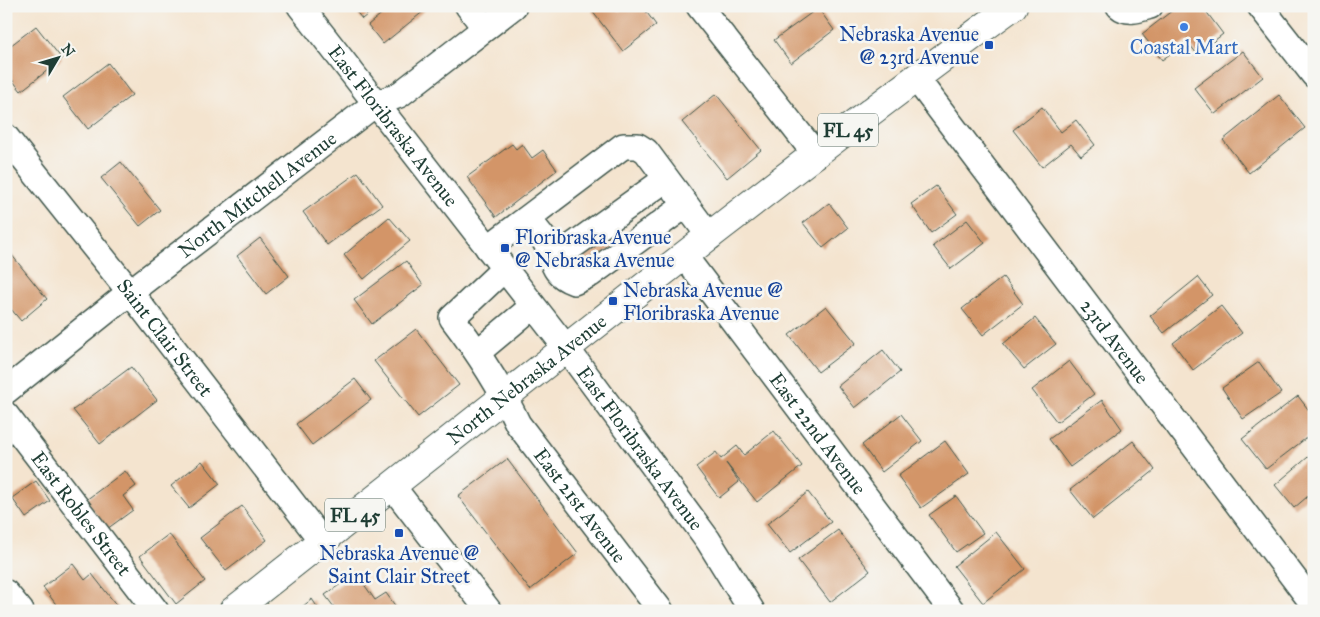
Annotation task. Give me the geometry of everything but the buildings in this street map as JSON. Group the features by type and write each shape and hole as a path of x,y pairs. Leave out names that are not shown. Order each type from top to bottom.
{"main road":[{"name":"North Nebraska Avenue","path":"233,611 504,396 916,78 1013,6"}],"street":[{"name":"East Floribraska Avenue","path":"300,6 567,349 708,540 752,611"},
{"path":"468,6 485,28"},
{"name":"North Mitchell Avenue","path":"6,392 130,292 375,104 399,94 514,6"},
{"path":"699,6 816,155"},
{"path":"1119,6 1122,9 1134,11 1150,6"},
{"path":"1260,6 1314,75"},
{"name":"23rd Avenue","path":"916,78 1314,604"},
{"name":"Saint Clair Street","path":"6,137 130,292 322,542"},
{"path":"488,248 623,146 638,146 646,152 710,237"},
{"path":"544,240 560,249 571,247 666,179"},
{"path":"527,219 544,240 554,268 563,278 574,282 591,274 686,205"},
{"name":"East 22nd Avenue","path":"684,257 952,611"},
{"name":"East 21st Avenue","path":"504,269 452,318 478,352 518,424 661,611"},
{"path":"478,352 533,306"},
{"name":"East Robles Street","path":"6,415 156,611"},
{"path":"392,486 489,611"},
{"path":"6,593 21,611"}],"place":[{"name":"Coastal Mart","path":"1184,27"},
{"name":"Nebraska Avenue @ 23rd Avenue","path":"989,45"},
{"name":"Floribraska Avenue @ Nebraska Avenue","path":"505,248"},
{"name":"Nebraska Avenue @ Floribraska Avenue","path":"613,301"},
{"name":"Nebraska Avenue @ Saint Clair Street","path":"399,533"}]}
